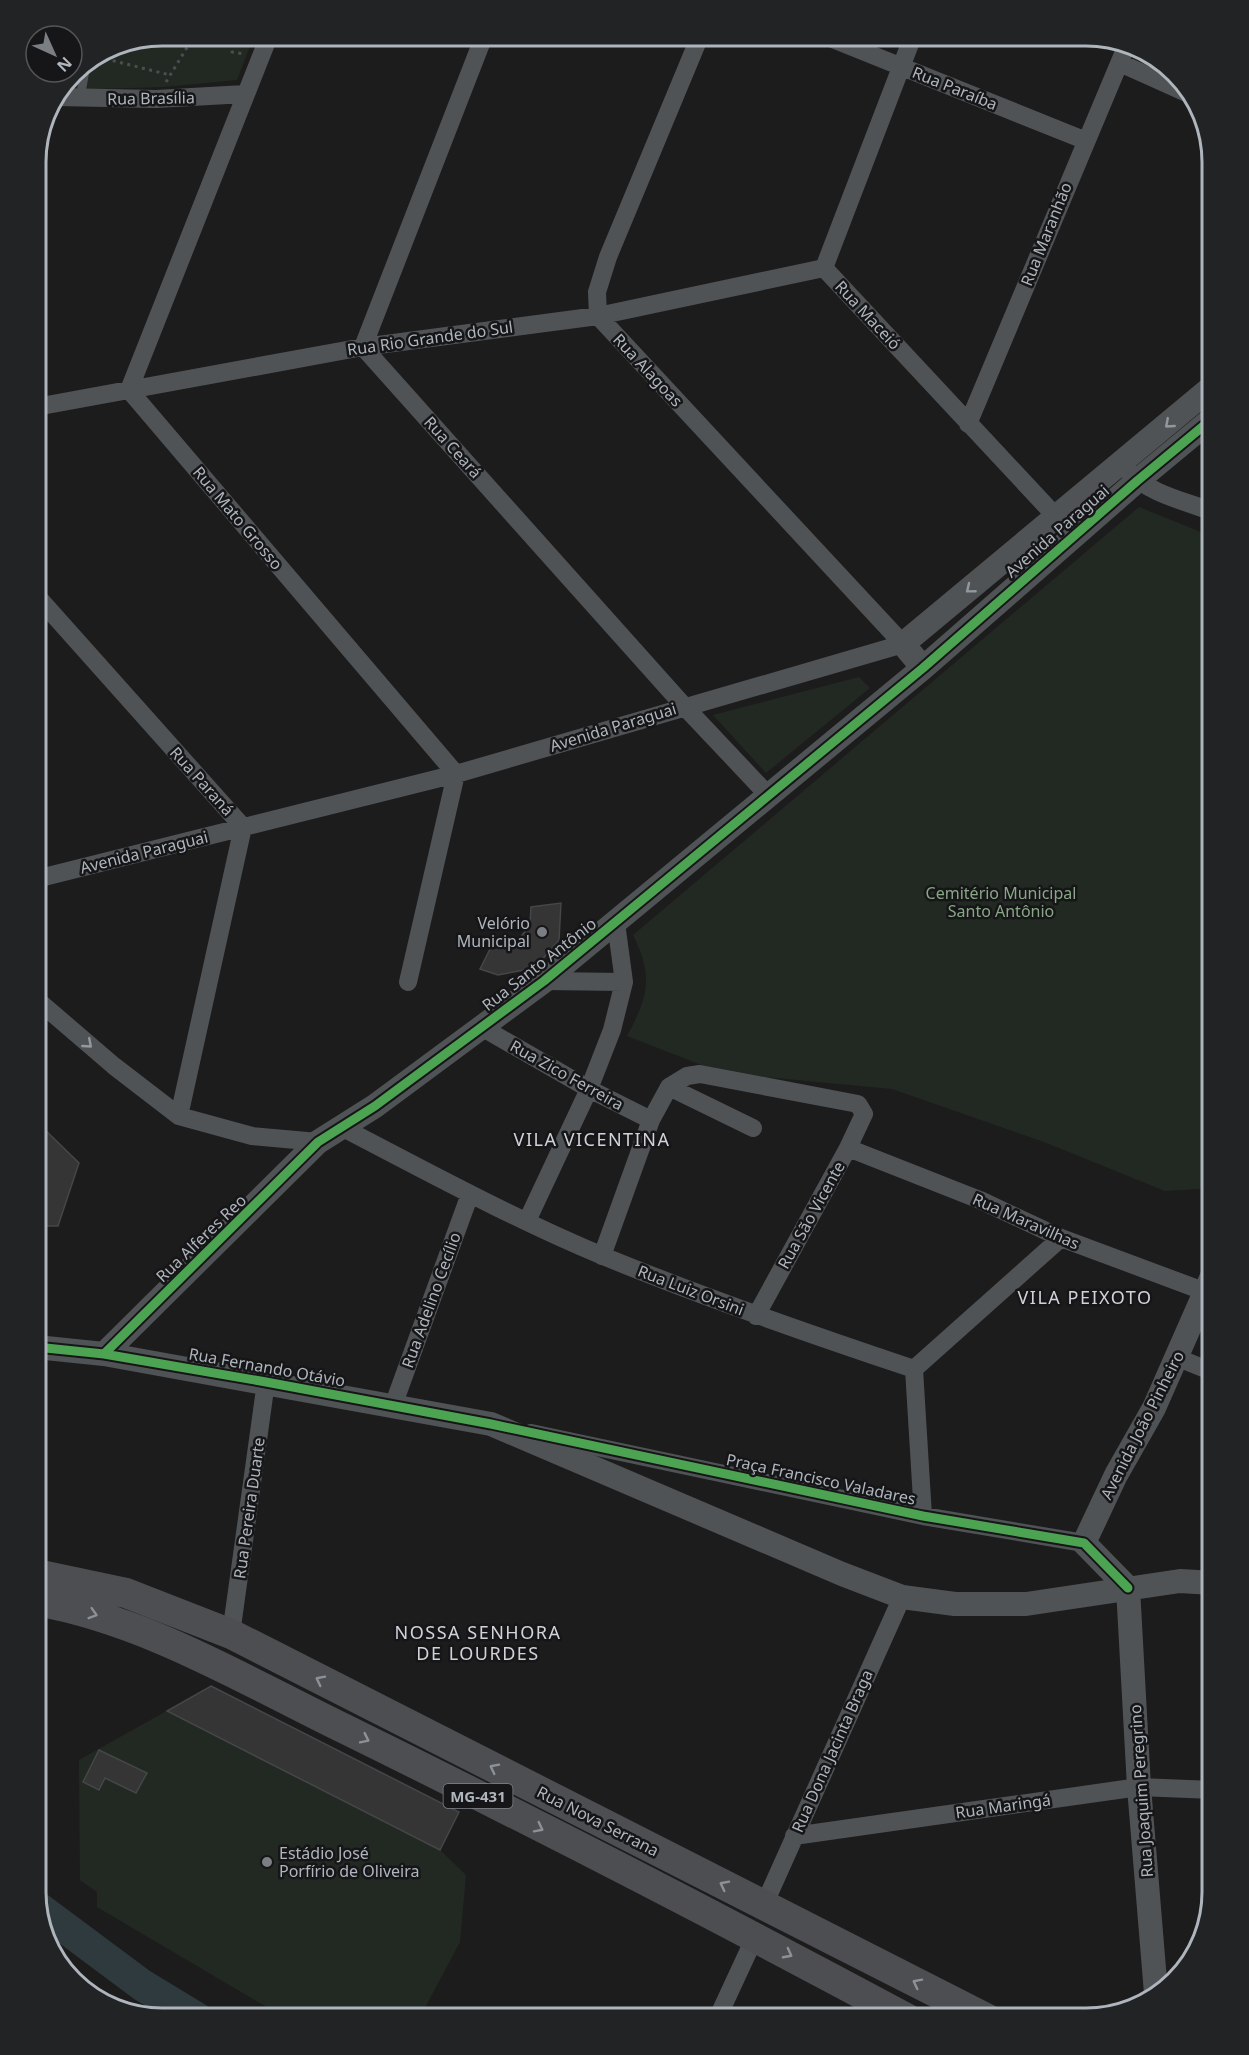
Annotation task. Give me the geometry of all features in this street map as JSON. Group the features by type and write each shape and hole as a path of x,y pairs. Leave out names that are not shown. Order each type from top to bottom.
{"main road":[{"name":"Rua Nova Serrana","path":"46,1576 126,1593 231,1634 966,2008"},
{"name":"Rua Nova Serrana","path":"46,1603 119,1622 173,1646 419,1765 755,1936 888,2008"}],"street":[{"path":"129,390 265,46"},
{"path":"363,346 480,46"},
{"path":"598,316 597,292 608,257 696,47"},
{"name":"Rua Paraíba","path":"853,47 1084,140"},
{"name":"Rua Maceió","path":"909,47 824,268 1075,537"},
{"path":"1123,55 1171,83"},
{"name":"Rua Maranhão","path":"968,424 1084,140 1123,55"},
{"name":"Rua Brasília","path":"66,98 156,99 245,94"},
{"name":"Rua Rio Grande do Sul","path":"47,405 363,346 598,316 824,268"},
{"name":"Rua Alagoas","path":"598,316 903,644"},
{"name":"Rua Ceará","path":"363,346 684,706 768,795"},
{"name":"Rua Mato Grosso","path":"129,390 456,774"},
{"name":"Avenida Paraguai","path":"768,795 923,668 1075,537 1129,472 1202,397"},
{"name":"Avenida Paraguai","path":"47,876 456,774 903,644 1056,519 1202,425"},
{"path":"1129,472 1155,490 1202,508"},
{"name":"Rua Paraná","path":"47,607 243,827 179,1116"},
{"path":"903,644 923,668"},
{"path":"408,982 456,774"},
{"name":"Rua Santo Antônio","path":"318,1142 343,1128 483,1028 544,981 768,795"},
{"path":"527,1221 589,1089 612,1030 624,982 616,923"},
{"path":"544,981 624,982"},
{"path":"47,1008 114,1066 179,1116 252,1136 318,1142"},
{"name":"Rua Zico Ferreira","path":"483,1028 589,1089 651,1120"},
{"name":"Rua São Vicente","path":"669,1087 687,1076 700,1074 851,1101 861,1107 864,1114 848,1148 756,1316"},
{"path":"602,1256 651,1120 669,1087 753,1128"},
{"name":"Rua Luiz Orsini","path":"343,1128 470,1194 602,1256 756,1316 914,1370"},
{"name":"Rua Alferes Reo","path":"104,1354 318,1142"},
{"name":"Rua Maravilhas","path":"848,1148 980,1200 1061,1238 1202,1281"},
{"name":"Rua Adelino Cecílio","path":"393,1406 470,1194"},
{"path":"923,1516 914,1370 1061,1238"},
{"name":"Avenida João Pinheiro","path":"1084,1544 1116,1475 1154,1408 1202,1300"},
{"name":"Rua Fernando Otávio","path":"46,1348 104,1354 491,1424"},
{"path":"1178,1358 1202,1368"},
{"name":"Rua Pereira Duarte","path":"231,1634 266,1382"},
{"path":"491,1424 842,1574 902,1597 955,1604 1026,1604 1180,1581 1202,1582"},
{"name":"Praça Francisco Valadares","path":"491,1424 923,1516 1084,1544"},
{"path":"1084,1544 1128,1588"},
{"name":"Rua Joaquim Peregrino","path":"1128,1588 1139,1787 1155,1986"},
{"name":"Rua Dona Jacinta Braga","path":"764,1905 902,1597"},
{"name":"Rua Maringá","path":"794,1836 1139,1787 1202,1790"},
{"path":"722,2008 755,1936"}],"lane":[{"path":"80,99 84,77"}],"path":[{"path":"156,99 188,46"},
{"path":"233,46 232,52 259,61"},
{"path":"115,57 114,61 170,75"}],"green space":[{"path":"162,46 250,46 237,80 163,87 72,90 77,84 84,84 86,75 118,55 147,47"},
{"name":"Cemitério Municipal Santo Antônio","path":"1139,507 1202,533 1202,1189 1165,1191 1044,1142 892,1089 722,1073 627,1036 640,1010 646,987 644,963 633,935"},
{"path":"859,677 870,688 766,773 713,715"},
{"name":"Estádio José Porfírio de Oliveira","path":"211,1686 440,1850 466,1875 460,1942 425,2008 268,2008 97,1907 97,1892 80,1880 79,1760"}],"building":[{"name":"Velório Municipal","path":"561,903 559,940 535,968 498,975 480,969 493,943 502,945 519,939 530,925 531,907"},
{"path":"46,1131 79,1163 58,1226 46,1226"},
{"path":"211,1686 459,1812 440,1850 167,1711"},
{"path":"99,1750 147,1773 136,1793 105,1778 99,1790 83,1782"}],"waterway":[{"path":"49,1916 142,1985 180,2008"}],"cycle path":[{"path":"104,1354 318,1142 375,1106 544,981 923,668 1202,427"},
{"path":"46,1348 104,1354 491,1424 923,1516 1084,1543 1128,1588"}],"place":[{"name":"Velório Municipal","path":"542,932"},
{"name":"Estádio José Porfírio de Oliveira","path":"267,1862"}],"district":[{"name":"VILA VICENTINA","path":"592,1139"},
{"name":"VILA PEIXOTO","path":"1085,1297"},
{"name":"NOSSA SENHORA DE LOURDES","path":"478,1642"}]}
